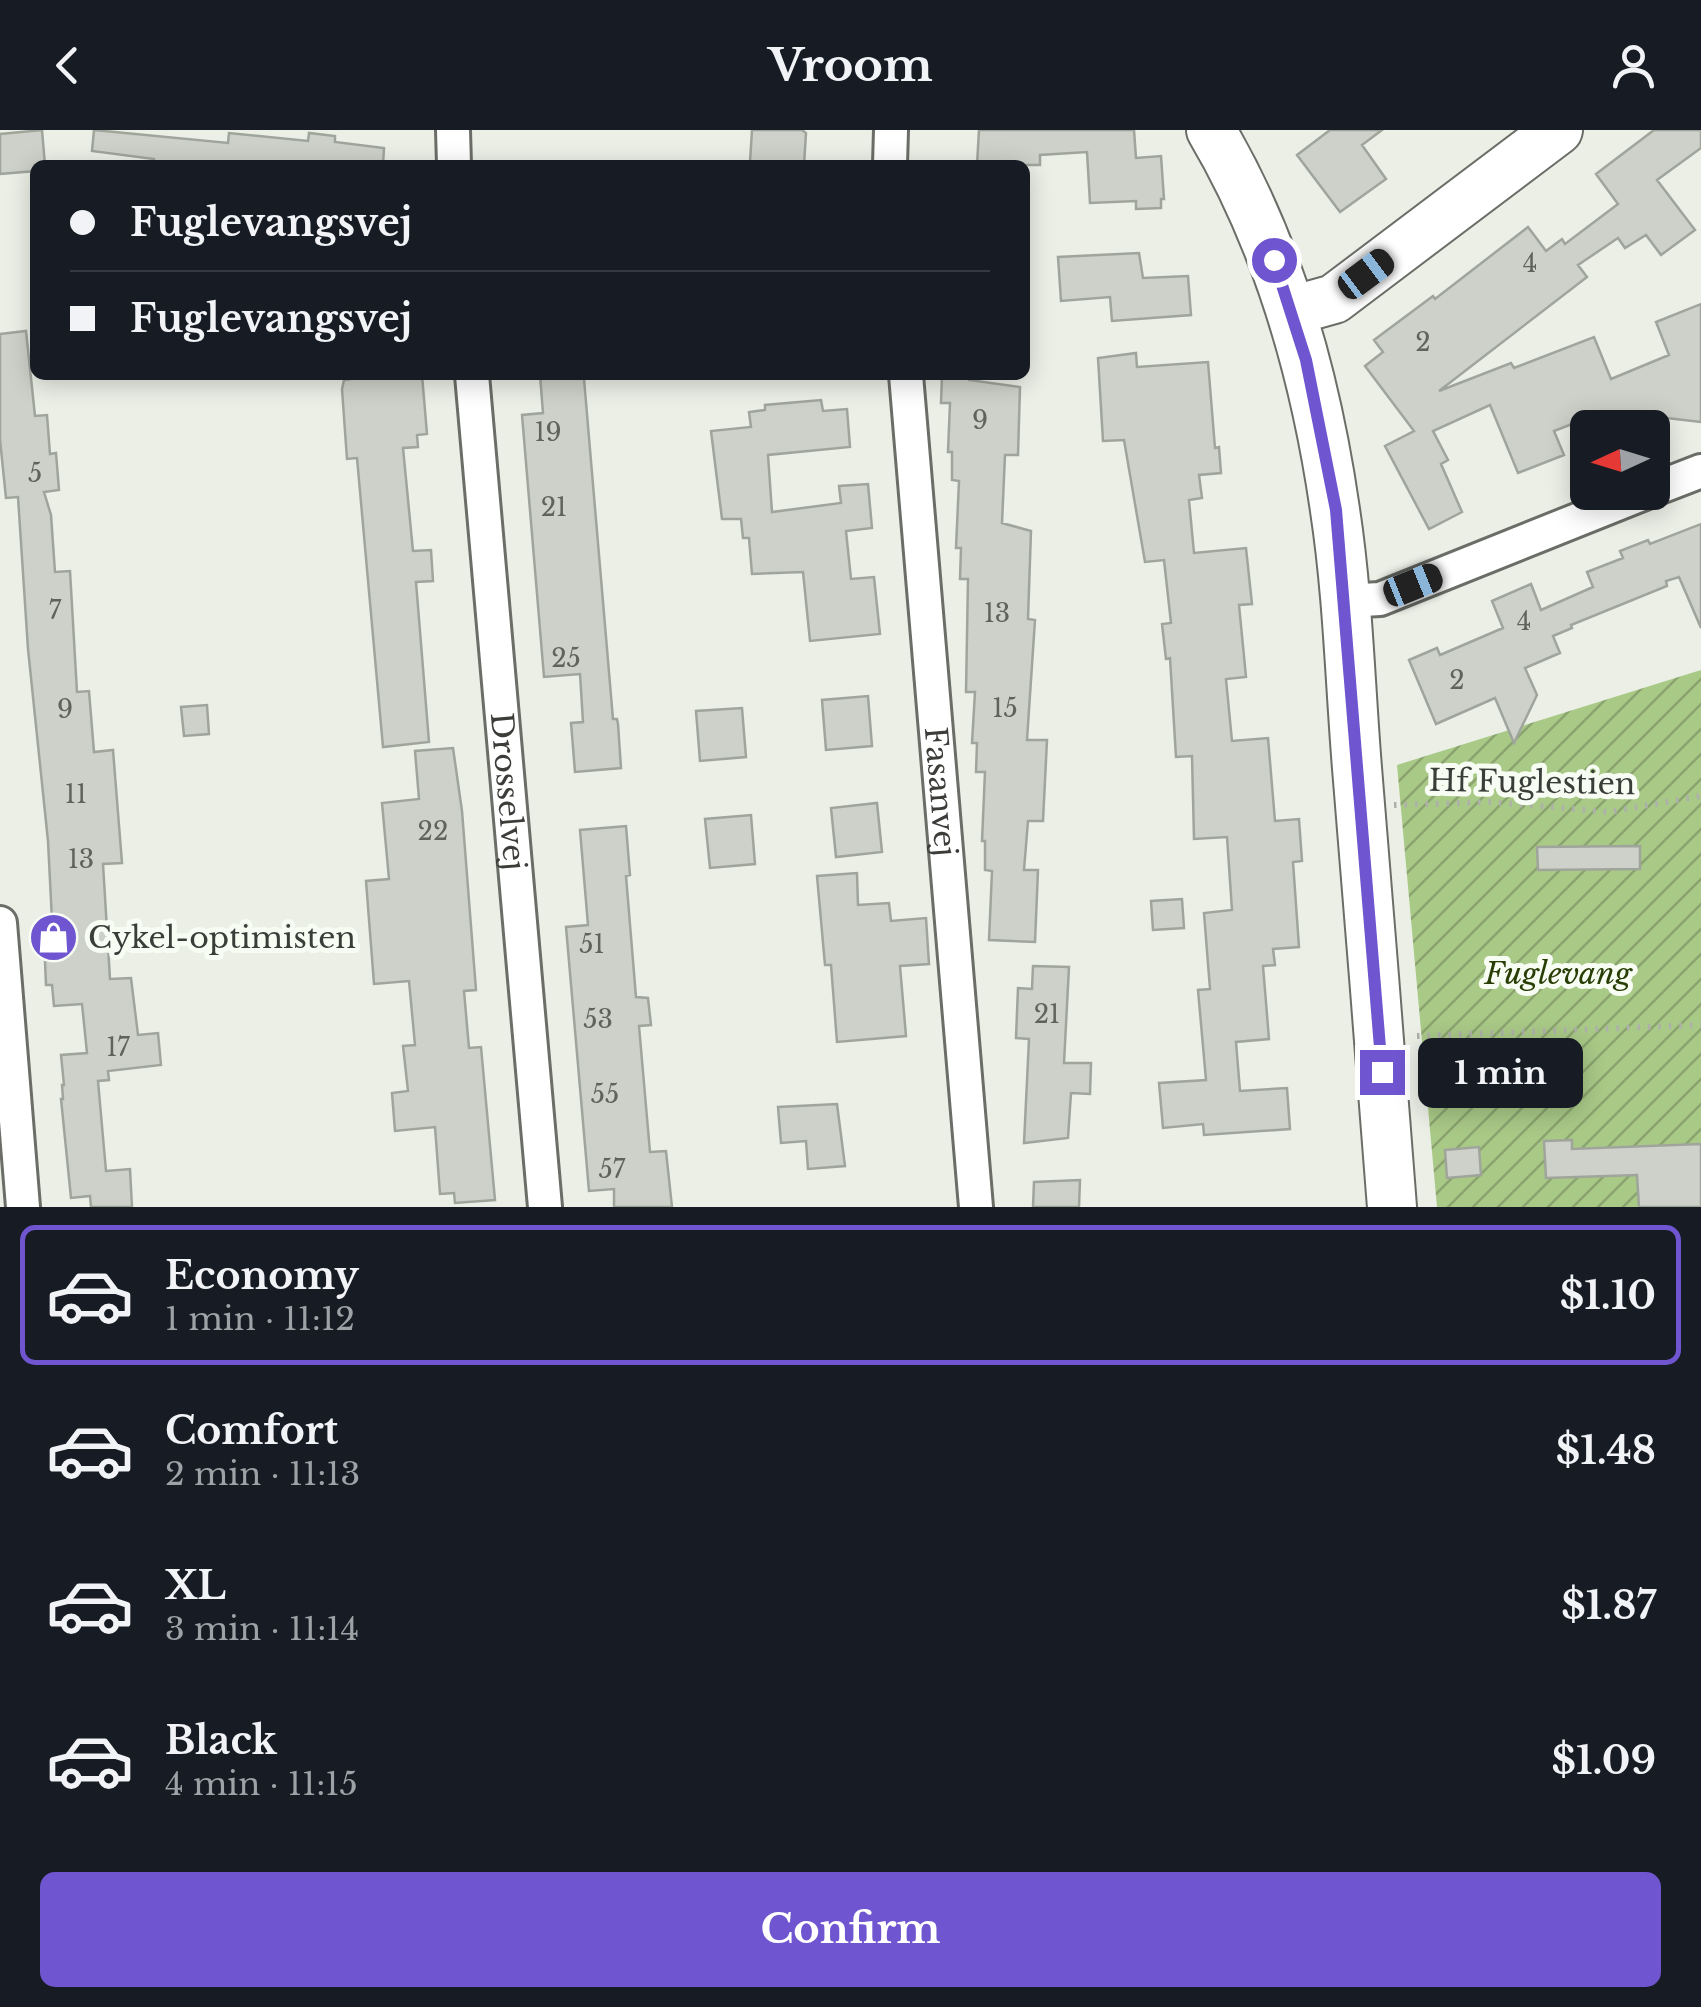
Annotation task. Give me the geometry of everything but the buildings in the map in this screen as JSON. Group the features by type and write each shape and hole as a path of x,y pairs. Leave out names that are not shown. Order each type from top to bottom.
{"street":[{"path":"454,130 454,160"},
{"path":"890,160 891,130"},
{"path":"1211,130 1260,228 1291,311 1306,360 1336,510 1392,1207"},
{"path":"1291,311 1334,298 1558,130"},
{"name":"Drosselvej","path":"472,380 545,1207"},
{"name":"Fasanvej","path":"906,380 976,1207"},
{"path":"1670,483 1701,471"},
{"path":"1344,601 1380,598 1602,510"},
{"path":"0,923 23,1207"}],"path":[{"name":"Hf Fuglestien","path":"1360,809 1419,802 1492,802 1609,812 1701,796"},
{"path":"1379,1038 1701,1025"}],"green space":[{"name":"Fuglevang","path":"1701,670 1701,1207 1437,1207 1397,765"}],"place":[{"name":"Cykel-optimisten","path":"53,937"}],"route":[{"path":"1274,260 1306,360 1336,510 1382,1072"}]}
